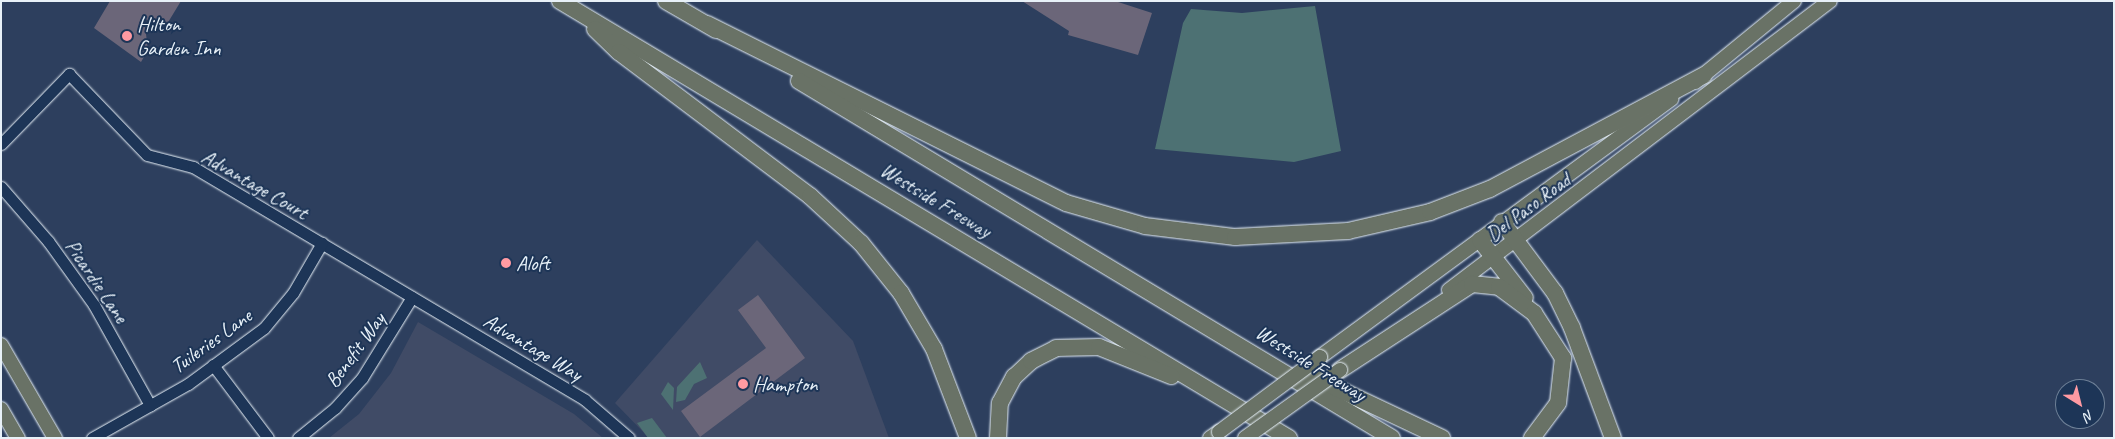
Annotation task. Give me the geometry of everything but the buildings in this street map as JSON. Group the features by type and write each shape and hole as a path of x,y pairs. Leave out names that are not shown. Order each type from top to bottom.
{"highway":[{"name":"Westside Freeway","path":"666,1 1227,336 1392,438"},
{"name":"Westside Freeway","path":"567,5 1289,438"},
{"path":"567,5 619,52 810,196 860,243 917,318 973,438"},
{"path":"707,24 1066,203 1145,226 1235,237 1340,232 1430,212 1490,189 1704,75"},
{"path":"1502,222 1555,293 1568,319 1613,438"},
{"path":"1480,240 1556,344 1564,372 1558,403 1532,438"},
{"path":"1340,370 1472,284 1499,287 1534,313"},
{"path":"1227,336 1442,438"},
{"path":"998,438 1000,403 1014,377 1043,353 1071,345 1111,351 1222,398"},
{"path":"961,414 968,438"}],"main road":[{"name":"Del Paso Road","path":"1214,435 1704,75 1794,1"},
{"name":"Del Paso Road","path":"1244,438 1516,242 1830,1"},
{"path":"1,345 55,438"},
{"path":"1,409 18,438"}],"street":[{"name":"Advantage Court","path":"1,144 69,74 147,155 193,167 412,297"},
{"name":"Picardie Lane","path":"1,187 48,241 94,305 150,405"},
{"name":"Tuileries Lane","path":"92,438 150,405 213,365 276,315 322,243"},
{"name":"Benefit Way","path":"298,438 334,408 362,378 412,297"},
{"name":"Advantage Way","path":"412,297 585,400 629,438"},
{"path":"213,365 268,438"}],"shaded area":[{"path":"757,240 853,341 889,438 649,438 615,403"},
{"path":"418,322 574,414 603,438 329,438 359,414 391,373"}],"green space":[{"path":"1315,6 1341,151 1294,162 1155,149 1183,23 1191,9 1242,13"},
{"path":"700,362 707,378 694,384 685,400 676,402 677,387"},
{"path":"668,382 674,388 673,410 661,394"},
{"path":"652,418 667,438 648,438 637,423"}],"place":[{"name":"Hilton Garden Inn","path":"127,36"},
{"name":"Aloft","path":"506,263"},
{"name":"Hampton","path":"743,384"}]}
